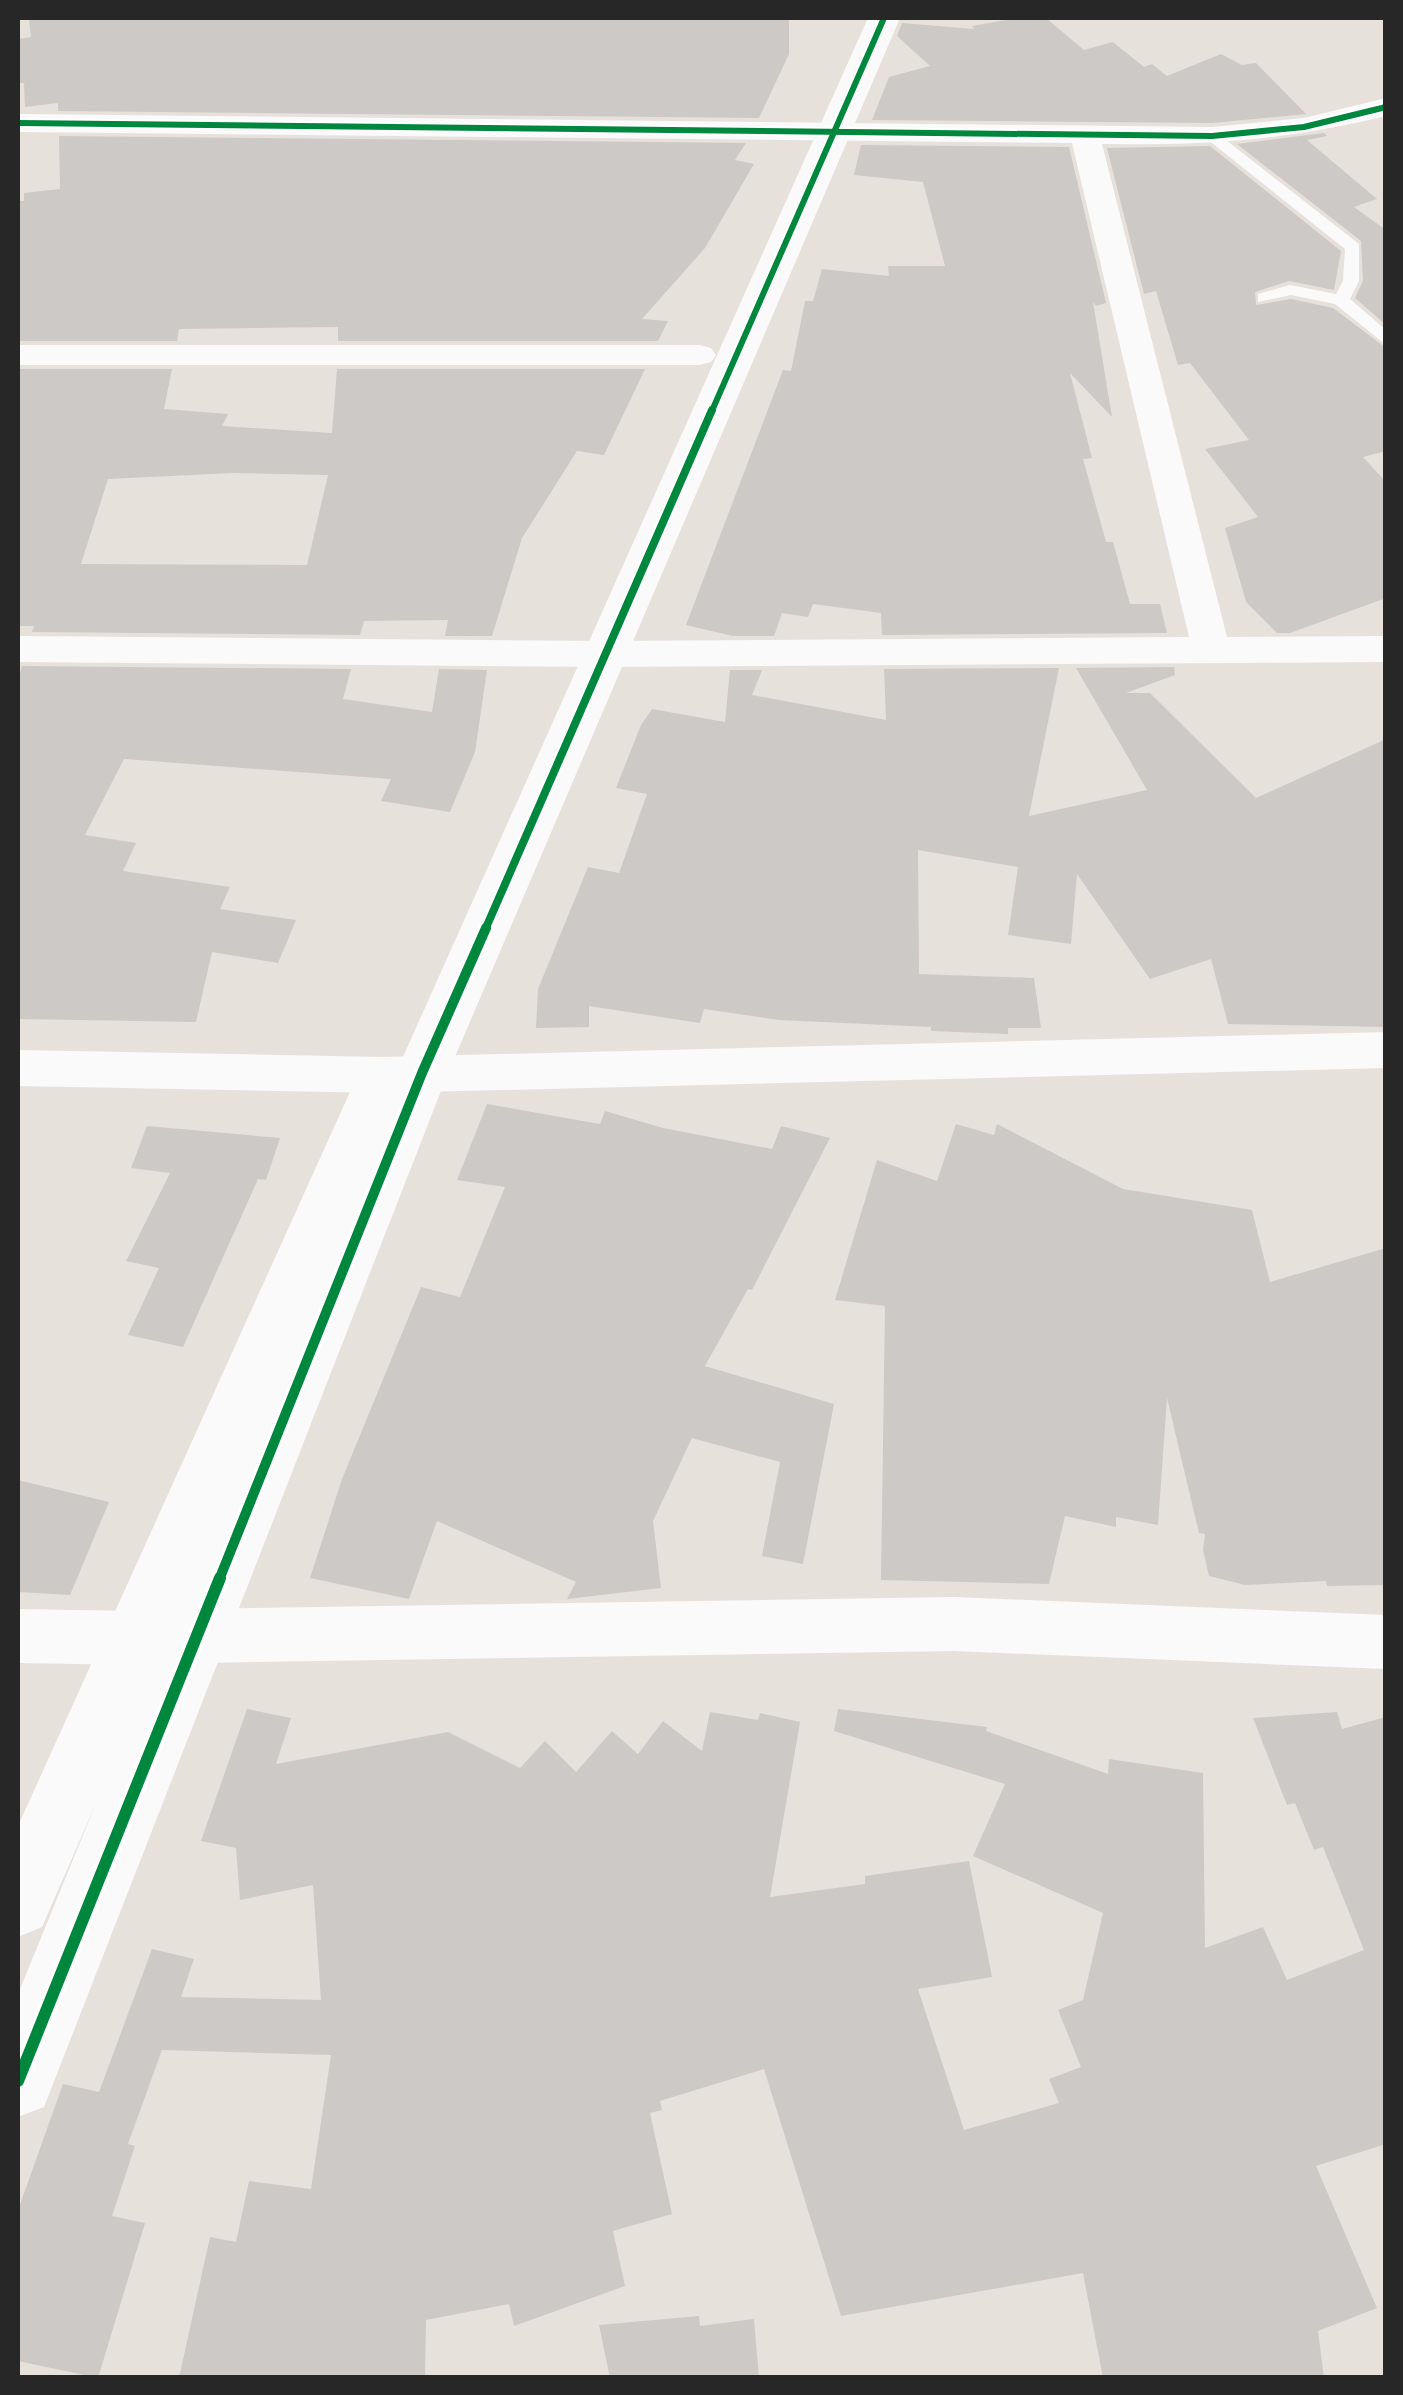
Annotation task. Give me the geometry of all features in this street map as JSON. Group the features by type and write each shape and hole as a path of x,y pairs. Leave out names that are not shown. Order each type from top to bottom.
{"street":[{"path":"18,1902 134,1638 403,1074 815,131 846,18"},
{"path":"587,653 699,355 815,131 884,18"},
{"path":"18,123 1212,136 1304,127 1386,107"},
{"path":"1085,134 1210,650"},
{"path":"18,355 699,355"},
{"path":"18,649 587,653 1386,649"},
{"path":"18,1068 403,1074 1386,1050"},
{"path":"18,2080 196,1636 403,1074"},
{"path":"196,1636 954,1624 1386,1642"},
{"path":"18,1636 134,1638"}],"lane":[{"path":"1212,136 1353,248 1351,281 1341,300"},
{"path":"1264,298 1290,290 1341,300 1386,340"}],"building":[{"path":"29,18 789,18 789,54 759,118 58,111 58,103 25,107 24,83 18,83 18,39 31,37"},
{"path":"1017,18 1046,18 1084,50 1113,42 1144,67 1152,64 1167,76 1221,54 1242,65 1256,63 1306,114 1212,123 872,120 889,77 930,66 897,36 902,23 974,29 972,26"},
{"path":"1324,133 1327,136 1307,140 1377,199 1354,207 1386,230 1386,325 1355,298 1363,281 1361,241 1237,144"},
{"path":"59,136 746,143 735,160 754,164 705,248 642,319 668,321 658,341 338,341 338,327 179,329 177,341 18,341 18,201 24,201 24,193 60,189"},
{"path":"861,145 1069,147 1106,303 1096,306 1093,302 1112,417 1070,373 1092,458 1083,459 1106,542 1113,542 1130,604 1160,604 1167,633 882,635 881,613 813,604 808,617 782,613 774,636 733,636 686,625 783,370 791,371 805,301 813,301 822,269 889,276 888,266 945,266 923,182 854,175"},
{"path":"1210,146 1341,251 1334,290 1289,281 1255,292 1256,305 1291,299 1333,308 1386,348 1386,451 1363,457 1386,482 1386,598 1290,633 1277,633 1246,602 1225,528 1258,517 1205,449 1249,440 1190,363 1178,365 1156,291 1144,294 1107,148"},
{"path":"18,369 172,369 164,409 228,414 222,426 332,433 337,369 645,369 604,455 577,451 522,538 492,636 445,636 448,620 364,621 360,635 32,632 34,626 18,626","holes":["233,473 328,475 307,565 81,564 108,479"]},
{"path":"22,666 351,669 343,699 432,712 439,669 487,670 475,752 450,812 381,801 391,779 124,759 85,835 136,843 123,871 230,887 220,909 296,920 278,963 212,952 196,1022 18,1019 18,681"},
{"path":"1174,667 1175,675 1126,693 1150,693 1256,798 1386,739 1386,1027 1228,1024 1211,959 1150,979 1077,874 1071,944 1008,935 1018,867 918,850 919,974 1034,978 1041,1028 1008,1028 1008,1034 931,1031 931,1027 779,1020 704,1009 700,1023 589,1006 589,1027 536,1028 538,989 588,867 619,873 647,794 616,788 641,725 652,709 725,722 730,670 762,670 752,695 886,720 884,669 1059,668 1029,816 1147,790 1076,668"},
{"path":"487,1104 600,1124 605,1111 663,1128 772,1149 781,1126 830,1138 752,1290 748,1289 705,1366 834,1404 803,1564 762,1556 780,1462 692,1438 653,1521 661,1588 567,1599 576,1582 437,1521 409,1599 310,1578 342,1479 421,1287 460,1297 505,1187 457,1180"},
{"path":"956,1124 994,1135 997,1124 1123,1189 1252,1210 1270,1282 1386,1248 1386,1585 1327,1586 1326,1581 1245,1585 1209,1576 1203,1550 1205,1534 1199,1533 1167,1398 1158,1525 1116,1517 1116,1527 1065,1516 1049,1584 881,1580 885,1306 835,1300 877,1160 937,1181"},
{"path":"147,1126 280,1138 266,1180 258,1179 183,1347 128,1335 159,1268 126,1261 170,1173 131,1168"},
{"path":"18,1480 109,1502 70,1595 18,1592"},
{"path":"247,1709 291,1718 276,1764 448,1732 520,1768 545,1741 576,1772 612,1731 638,1754 663,1721 702,1751 710,1712 758,1720 760,1713 800,1722 770,1897 865,1884 865,1876 969,1861 992,1977 918,1989 964,2130 1059,2103 1049,2079 1081,2067 1058,2010 1083,2000 1103,1913 973,1856 1005,1784 834,1731 838,1709 987,1727 986,1731 1108,1774 1109,1759 1203,1773 1205,1948 1263,1927 1287,1980 1364,1950 1323,1847 1314,1850 1295,1803 1287,1805 1253,1718 1337,1712 1342,1729 1386,1717 1386,2144 1316,2166 1377,2308 1318,2331 1324,2378 1103,2378 1083,2273 841,2316 764,2069 660,2101 662,2110 650,2113 672,2214 613,2231 625,2286 514,2326 509,2304 426,2320 425,2378 179,2378 210,2237 236,2242 249,2181 311,2189 331,2055 162,2050 128,2144 135,2146 112,2216 145,2223 98,2378 18,2361 18,2210 63,2084 99,2092 152,1949 194,1959 181,1997 321,2000 313,1885 240,1900 236,1848 201,1841"},
{"path":"699,2316 700,2326 754,2319 759,2378 610,2378 599,2325"}],"cycle path":[{"path":"18,2081 422,1073 884,18"},
{"path":"18,123 1212,136 1304,127 1386,107"}]}
